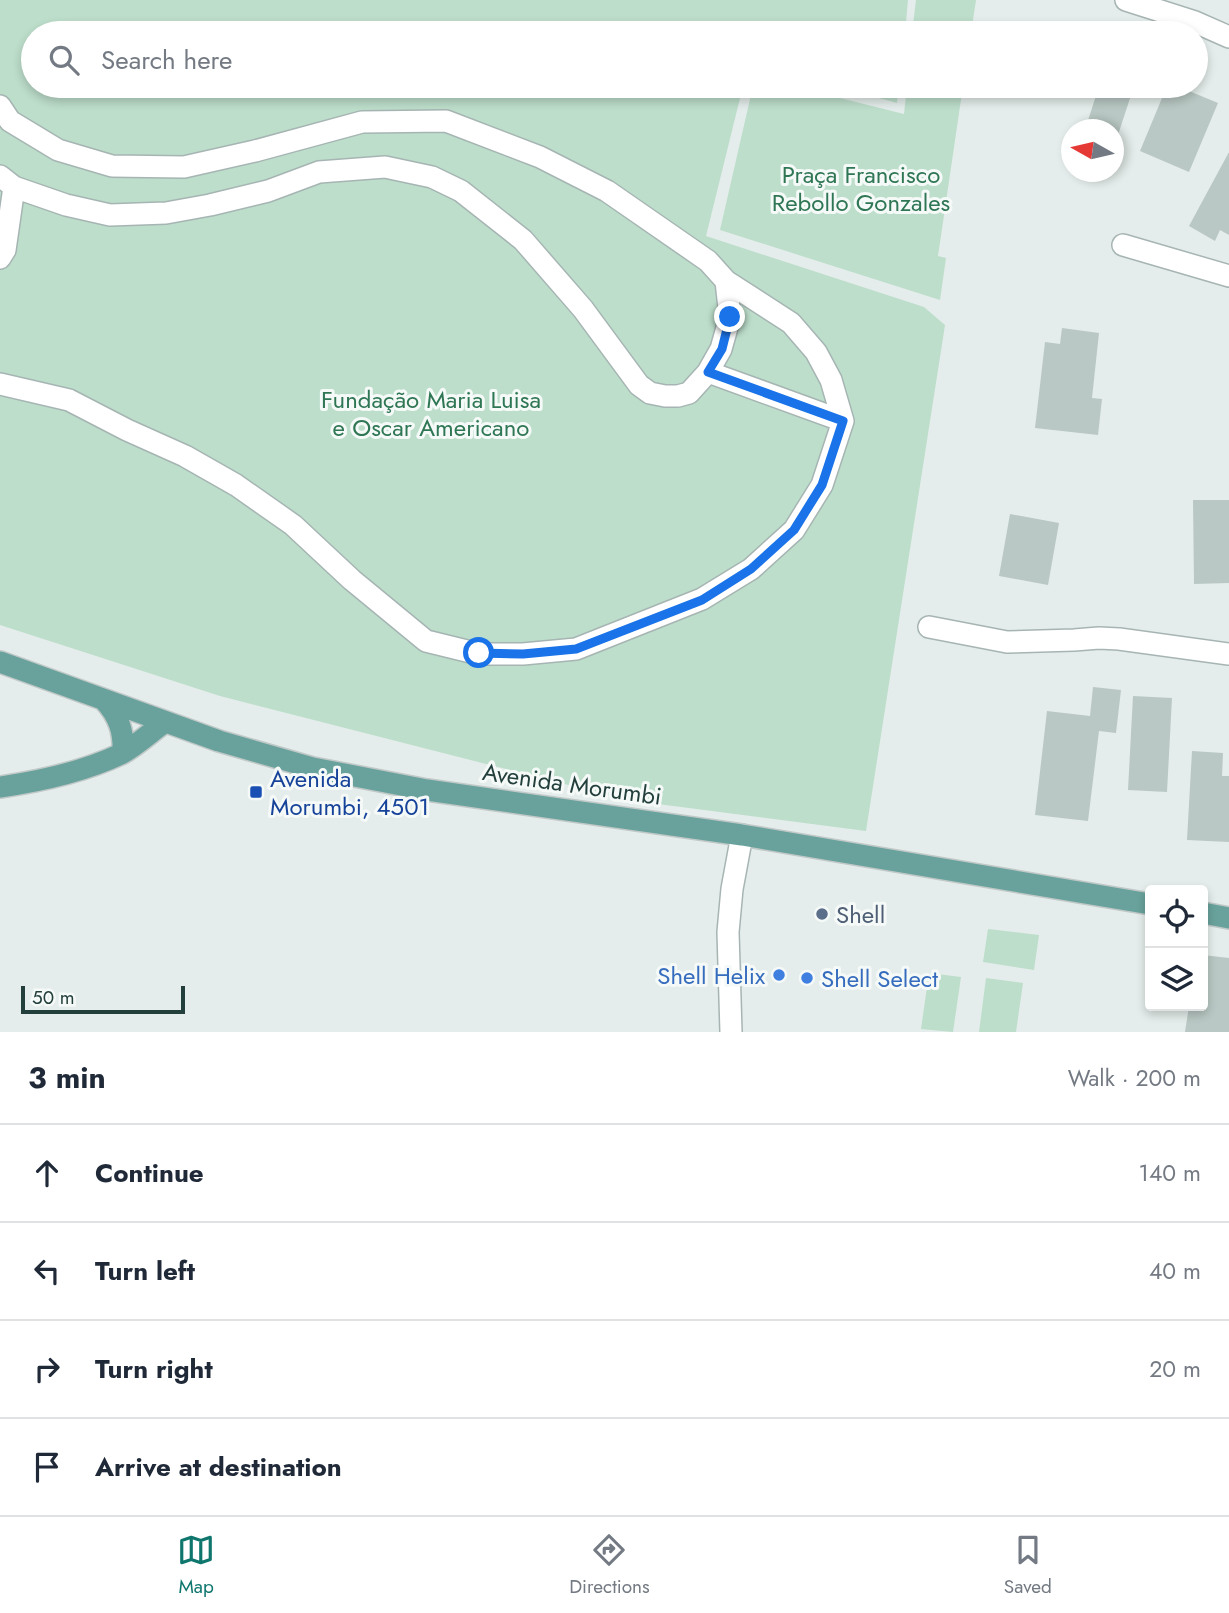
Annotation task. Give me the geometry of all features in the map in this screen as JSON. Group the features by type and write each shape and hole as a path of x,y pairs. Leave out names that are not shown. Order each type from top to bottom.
{"main road":[{"name":"Avenida Morumbi","path":"0,662 245,750 313,768 427,790 741,835 1145,903"},
{"path":"104,700 120,725 123,753"},
{"path":"0,787 77,772 123,753 165,722"},
{"path":"1208,914 1229,918"}],"street":[{"path":"1126,0 1192,21"},
{"path":"1208,28 1229,37"},
{"path":"0,106 10,121 58,150 112,166 184,167 362,122 446,121 540,157 607,191 708,261 726,281 791,323 816,352 831,380 843,421 822,485 794,530 751,569 702,600 576,649 523,654 479,653 426,641 352,580 293,525 236,485 185,456 69,400 0,384"},
{"path":"0,258 5,250 7,181 66,205 110,215 166,213 268,191 319,172 384,167 432,177 461,191 523,240 583,309 639,385 650,393 665,396 689,393 708,372 722,349 730,317 726,281"},
{"path":"1123,246 1229,276"},
{"path":"708,372 843,421"},
{"path":"929,627 1007,642 1119,639 1229,654"},
{"path":"731,1032 727,932 741,835"}],"green space":[{"name":"Fundação Maria Luisa e Oscar Americano","path":"0,0 908,0 906,21 21,21 21,98 740,98 706,236 924,307 945,325 866,831 627,800 220,696 0,625"},
{"path":"916,0 976,0 973,21 913,21"},
{"name":"Praça Francisco Rebollo Gonzales","path":"750,98 840,98 904,114 906,98 961,98 938,256 946,258 940,300 720,230"},
{"path":"879,98 898,98 897,103"},
{"path":"988,929 1039,935 1034,970 983,962"},
{"path":"929,973 961,977 953,1032 921,1029"},
{"path":"986,978 1023,983 1016,1032 979,1032"}],"building":[{"path":"1095,98 1130,98 1123,119 1088,119"},
{"path":"1162,98 1206,98 1218,103 1189,172 1140,151"},
{"path":"1229,152 1229,235 1220,230 1215,241 1189,226"},
{"path":"1062,328 1099,333 1092,398 1102,399 1098,435 1035,428 1045,342 1060,344"},
{"path":"1193,500 1229,500 1229,583 1194,584"},
{"path":"1010,514 1059,523 1048,585 999,576"},
{"path":"1093,687 1121,690 1116,733 1099,731 1088,821 1035,815 1047,711 1090,716"},
{"path":"1133,696 1172,698 1167,792 1128,790"},
{"path":"1192,751 1223,753 1222,776 1229,776 1229,842 1187,840"},
{"path":"1208,956 1229,958 1229,1032 1185,1032 1188,1011 1208,1011"}],"place":[{"name":"Avenida Morumbi, 4501","path":"256,792"},
{"name":"Shell","path":"822,914"},
{"name":"Shell Helix","path":"779,975"},
{"name":"Shell Select","path":"807,978"}],"route":[{"path":"479,653 523,654 576,649 702,600 751,569 794,530 822,485 843,421 708,372 722,349 730,317"}]}
